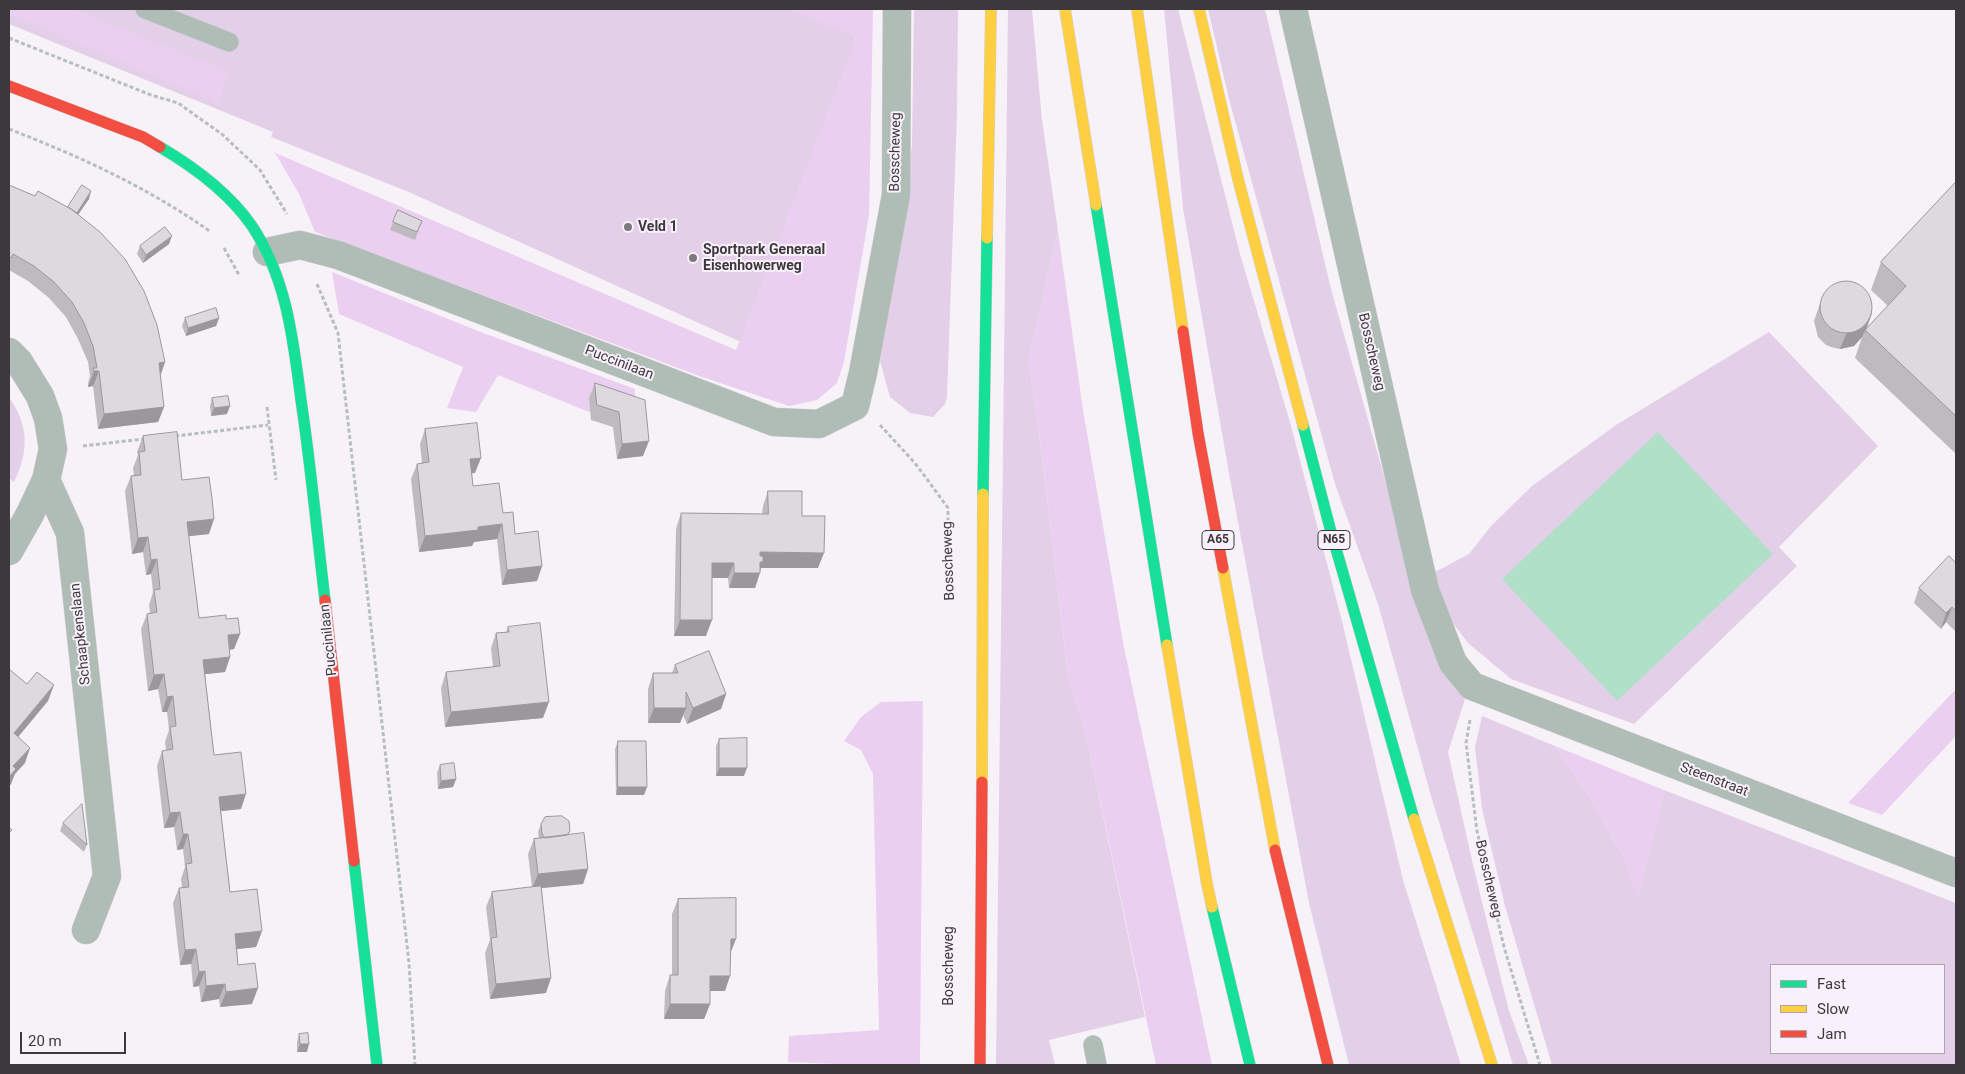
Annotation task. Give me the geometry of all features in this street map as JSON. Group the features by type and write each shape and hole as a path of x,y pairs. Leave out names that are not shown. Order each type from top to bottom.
{"main road":[{"path":"980,1065 983,512 991,9"},
{"path":"1065,9 1207,884 1250,1065"},
{"name":"A65","path":"1136,9 1198,433 1277,862 1328,1065"},
{"name":"N65","path":"1199,9 1238,179 1330,528 1427,864 1492,1065"},
{"path":"9,86 143,137 178,158 226,197 251,225 267,252"},
{"name":"Puccinilaan","path":"267,252 283,292 290,320 302,408 377,1065"}],"street":[{"name":"Bosscheweg","path":"855,406 863,373 896,195 897,9"},
{"name":"Bosscheweg","path":"1293,9 1425,590 1453,663 1474,687"},
{"name":"Puccinilaan","path":"267,252 300,245 338,255 774,422 819,424 855,406"},
{"path":"9,352 19,362 40,396 48,418 53,449 46,480 30,514 9,551"},
{"name":"Schaapkenslaan","path":"46,480 70,533 107,876 86,930"},
{"name":"Steenstraat","path":"1474,687 1956,873"}],"lane":[{"path":"145,9 230,42"},
{"path":"1093,1045 1098,1065"}],"path":[{"path":"9,129 136,184 179,209 218,236"},
{"path":"222,244 232,264"},
{"path":"300,245 338,332 409,963 415,1065"},
{"name":"Bosscheweg","path":"855,406 878,423 915,463 948,508 948,527"},
{"path":"167,436 268,425"},
{"path":"53,449 148,439"},
{"name":"Bosscheweg","path":"1474,687 1466,743 1470,789 1477,831 1504,947 1540,1065"}],"shaded area":[{"name":"Sportpark Generaal Eisenhowerweg","path":"9,9 859,9 814,375 411,193 271,137 273,132 9,24"},
{"path":"9,9 73,9 230,72 217,104 9,14"},
{"path":"787,9 873,9 869,215 844,362 837,383 817,400 789,406 702,377 315,232 299,194 273,152 736,350 856,38"},
{"path":"914,9 958,9 957,113 947,397 945,404 933,417 910,413 890,397 880,361 893,286 912,145"},
{"path":"1008,9 1032,9 1042,120 1058,231 1029,360 1068,676 1085,729 1145,1017 1049,1040 1055,1065 996,1065"},
{"path":"1164,9 1178,9 1240,254 1290,422 1342,621 1403,880 1461,1065 1349,1065 1309,903 1230,479 1183,208"},
{"path":"1208,9 1265,9 1331,289 1415,585 1467,693 1448,752 1473,865 1509,1011 1529,1065 1513,1065 1431,796 1378,604 1335,484 1229,99"},
{"path":"1058,231 1083,410 1124,648 1212,1065 1156,1065 1085,729 1068,676 1029,360"},
{"path":"332,272 478,331 635,389 636,431 498,375 476,412 447,408 463,367 339,314"},
{"path":"1769,332 1878,446 1779,547 1797,566 1634,724 1511,679 1468,643 1449,618 1433,573 1469,554 1491,526 1532,486 1616,425"},
{"path":"9,397 16,407 25,439 22,460 14,482 9,478"},
{"path":"1658,432 1773,554 1617,701 1502,579"},
{"path":"1956,689 1956,736 1882,815 1848,803"},
{"path":"923,701 920,1065 788,1062 789,1036 879,1030 873,774 861,750 844,741 861,717 881,702"},
{"path":"1482,716 1555,746 1597,809 1627,864 1638,898 1664,790 1956,903 1956,1065 1552,1065 1505,906 1482,809 1475,747"},
{"path":"1555,746 1664,790 1638,899 1627,864 1597,809"}],"building":[{"path":"1956,182 1956,416 1865,330 1906,286 1881,262"},
{"path":"9,185 35,196 38,191 71,209 100,232 125,259 144,291 157,325 165,362 159,363 164,407 104,414 99,371 94,371 93,368 97,368 93,346 84,323 72,302 54,282 34,266 13,254 11,258 9,257"},
{"path":"82,185 91,191 77,213 68,207"},
{"path":"398,210 422,221 417,232 393,222"},
{"path":"165,227 172,236 146,255 140,246"},
{"path":"1841,281 1851,281 1860,285 1868,293 1872,307 1868,321 1860,329 1851,333 1841,333 1832,329 1824,321 1820,312 1820,302 1824,293 1832,285"},
{"path":"216,308 219,318 188,328 185,318"},
{"path":"595,383 645,400 649,441 622,444 619,412 597,405"},
{"path":"228,396 230,406 214,408 212,398"},
{"path":"477,423 481,458 470,459 473,486 499,483 503,513 513,512 515,534 538,531 542,566 507,570 502,524 478,527 478,530 425,536 417,464 429,462 425,429"},
{"path":"177,432 182,480 209,477 212,498 214,519 187,522 199,618 226,615 226,619 238,618 240,634 228,635 230,657 203,660 214,755 241,752 246,794 219,797 230,892 257,889 262,931 235,934 238,965 255,963 258,988 226,992 225,984 206,986 205,971 199,972 196,949 185,950 179,888 189,887 186,864 192,863 188,834 183,834 180,812 170,813 162,751 173,749 170,727 176,726 173,696 167,697 164,674 154,675 147,614 157,612 154,590 160,589 157,559 151,560 148,537 138,538 131,476 141,475 139,452 145,451 143,436"},
{"path":"768,491 802,491 802,516 825,516 824,553 760,552 760,556 763,556 763,562 760,562 760,573 734,573 734,563 712,563 712,620 680,620 681,513 768,514"},
{"path":"1949,556 1956,563 1956,611 1952,607 1946,613 1919,588"},
{"path":"540,623 549,702 451,712 446,672 500,666 496,633 509,632 508,627"},
{"path":"709,651 726,694 693,708 686,692 686,708 654,708 653,673 678,673 675,665"},
{"path":"9,669 27,684 37,672 54,685 14,733 30,748 13,766 16,769 9,777"},
{"path":"747,738 747,768 719,768 719,739"},
{"path":"618,741 646,741 647,787 618,787"},
{"path":"454,763 456,779 441,781 440,765"},
{"path":"82,804 87,845 63,823"},
{"path":"562,816 569,821 570,831 567,835 545,838 542,834 541,824 545,817"},
{"path":"584,833 588,869 538,874 534,839"},
{"path":"541,886 551,978 496,984 491,938 497,937 492,892"},
{"path":"736,898 736,939 731,939 730,976 710,976 710,1004 670,1004 670,975 678,975 678,899"},
{"path":"308,1033 309,1044 300,1044 299,1034"}],"traffic: fast":[{"path":"160,147 198,172 222,192 243,214 264,246 281,288 295,355 325,600"},
{"path":"1096,205 1167,645"},
{"path":"983,494 987,238"},
{"path":"1303,425 1330,528 1414,819"},
{"path":"354,861 377,1065"},
{"path":"1212,907 1250,1065"}],"traffic: slow":[{"path":"987,238 991,9"},
{"path":"1065,9 1096,205"},
{"path":"1137,9 1183,331"},
{"path":"1199,9 1238,179 1303,425"},
{"path":"982,782 983,494"},
{"path":"1223,568 1275,850"},
{"path":"1167,645 1212,907"},
{"path":"1414,819 1492,1065"}],"traffic: jam":[{"path":"9,86 143,137 160,147"},
{"path":"1183,331 1198,433 1223,568"},
{"path":"325,600 354,861"},
{"path":"980,1065 982,782"},
{"path":"1275,850 1328,1065"}],"place":[{"name":"Veld 1","path":"628,227"},
{"name":"Sportpark Generaal Eisenhowerweg","path":"693,258"}]}
